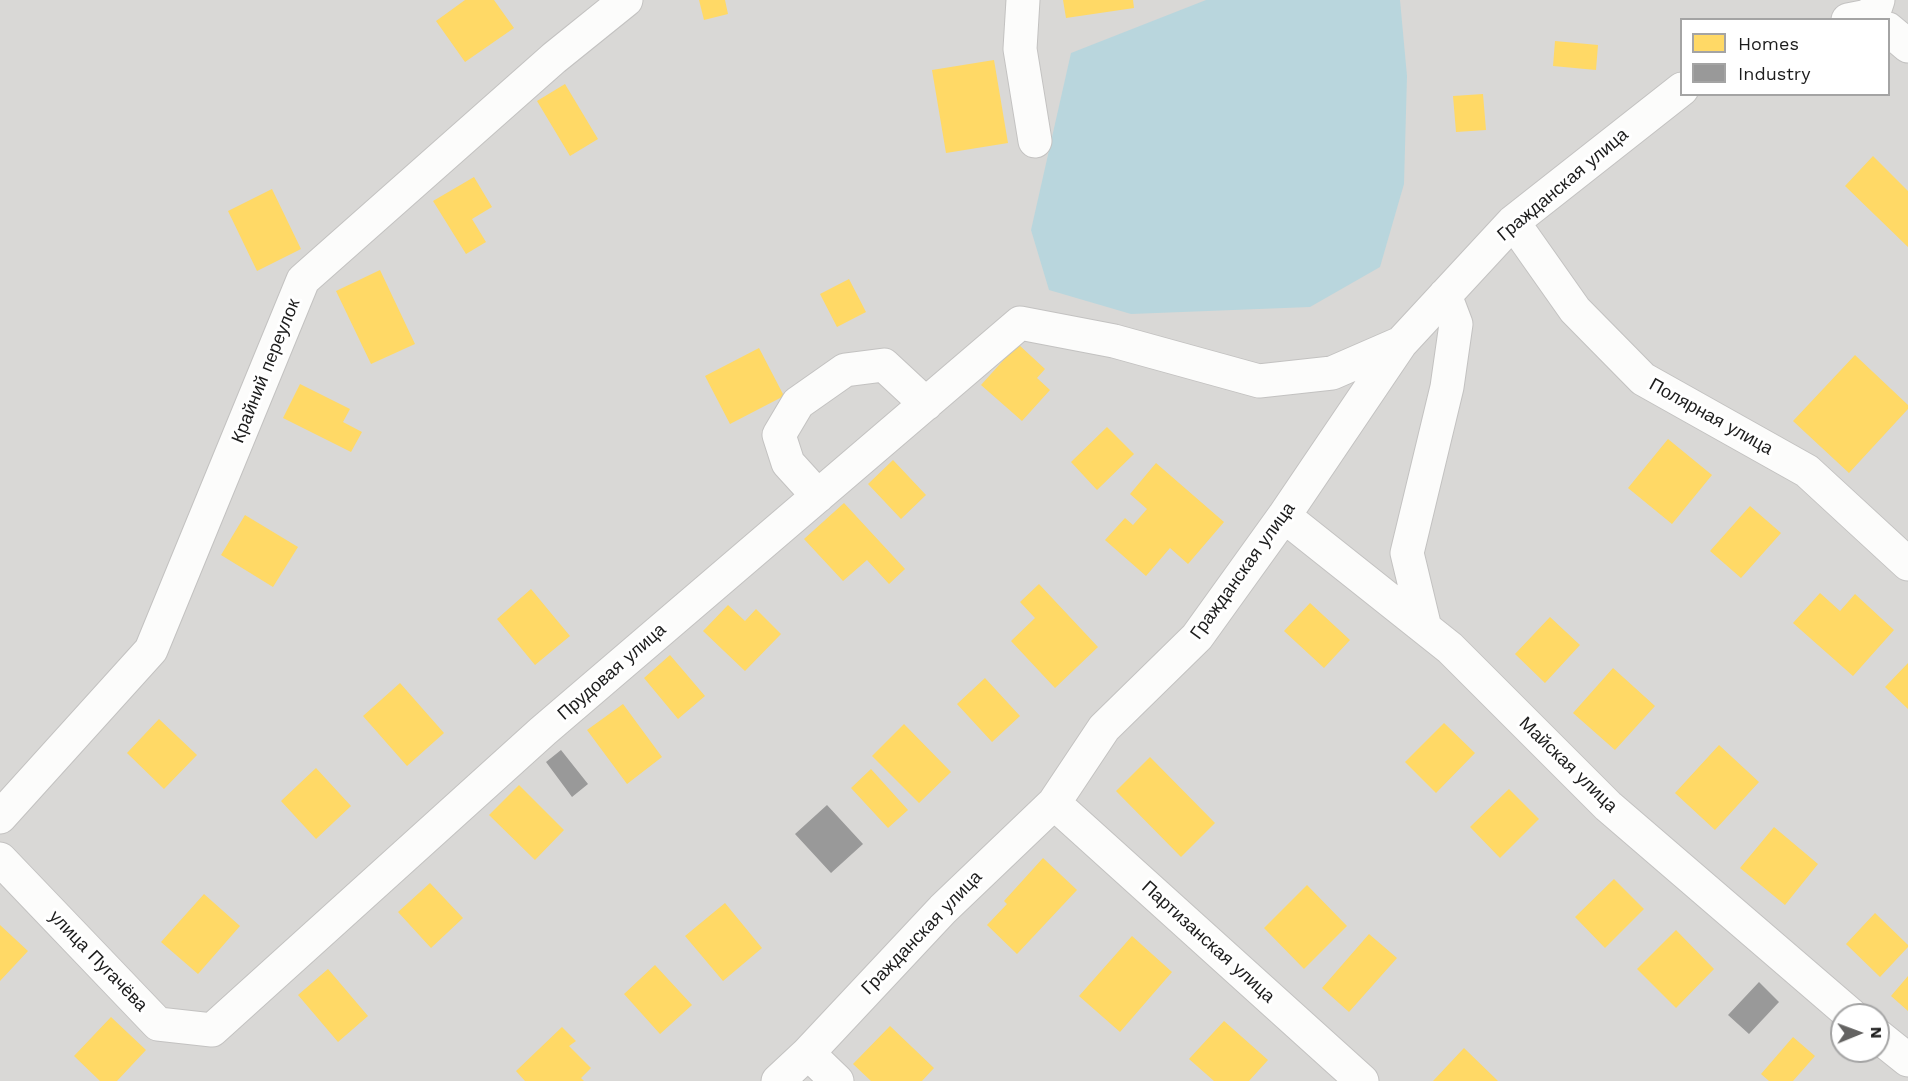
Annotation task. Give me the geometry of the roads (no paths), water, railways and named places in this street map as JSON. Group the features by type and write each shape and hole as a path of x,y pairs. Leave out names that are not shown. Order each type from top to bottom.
{"street":[{"name":"Крайний переулок","path":"0,817 151,650 303,280 554,58 626,0"},
{"path":"1023,0 1020,49 1035,141"},
{"path":"1890,31 1908,46"},
{"name":"Гражданская улица","path":"778,1081 808,1053 943,909 1054,803 1104,728 1197,637 1284,516 1401,343 1513,222 1680,91"},
{"name":"Полярная улица","path":"1513,222 1575,310 1643,379 1807,471 1908,564"},
{"path":"1425,628 1407,553 1447,387 1456,324 1445,295"},
{"name":"Прудовая улица","path":"212,1030 543,731 1020,323 1114,341 1259,381 1332,373 1401,343"},
{"path":"818,496 788,463 779,435 798,403 845,370 884,365 926,404"},
{"name":"Майская улица","path":"1284,516 1450,648 1608,806 1837,1003"},
{"name":"Партизанская улица","path":"1054,803 1362,1081"},
{"name":"улица Пугачёва","path":"0,860 158,1024 212,1030"},
{"path":"1890,1046 1908,1060"},
{"path":"808,1053 837,1081"}],"water":[{"path":"1206,0 1400,0 1407,76 1404,184 1380,267 1310,307 1131,314 1049,290 1031,230 1071,53"}]}
